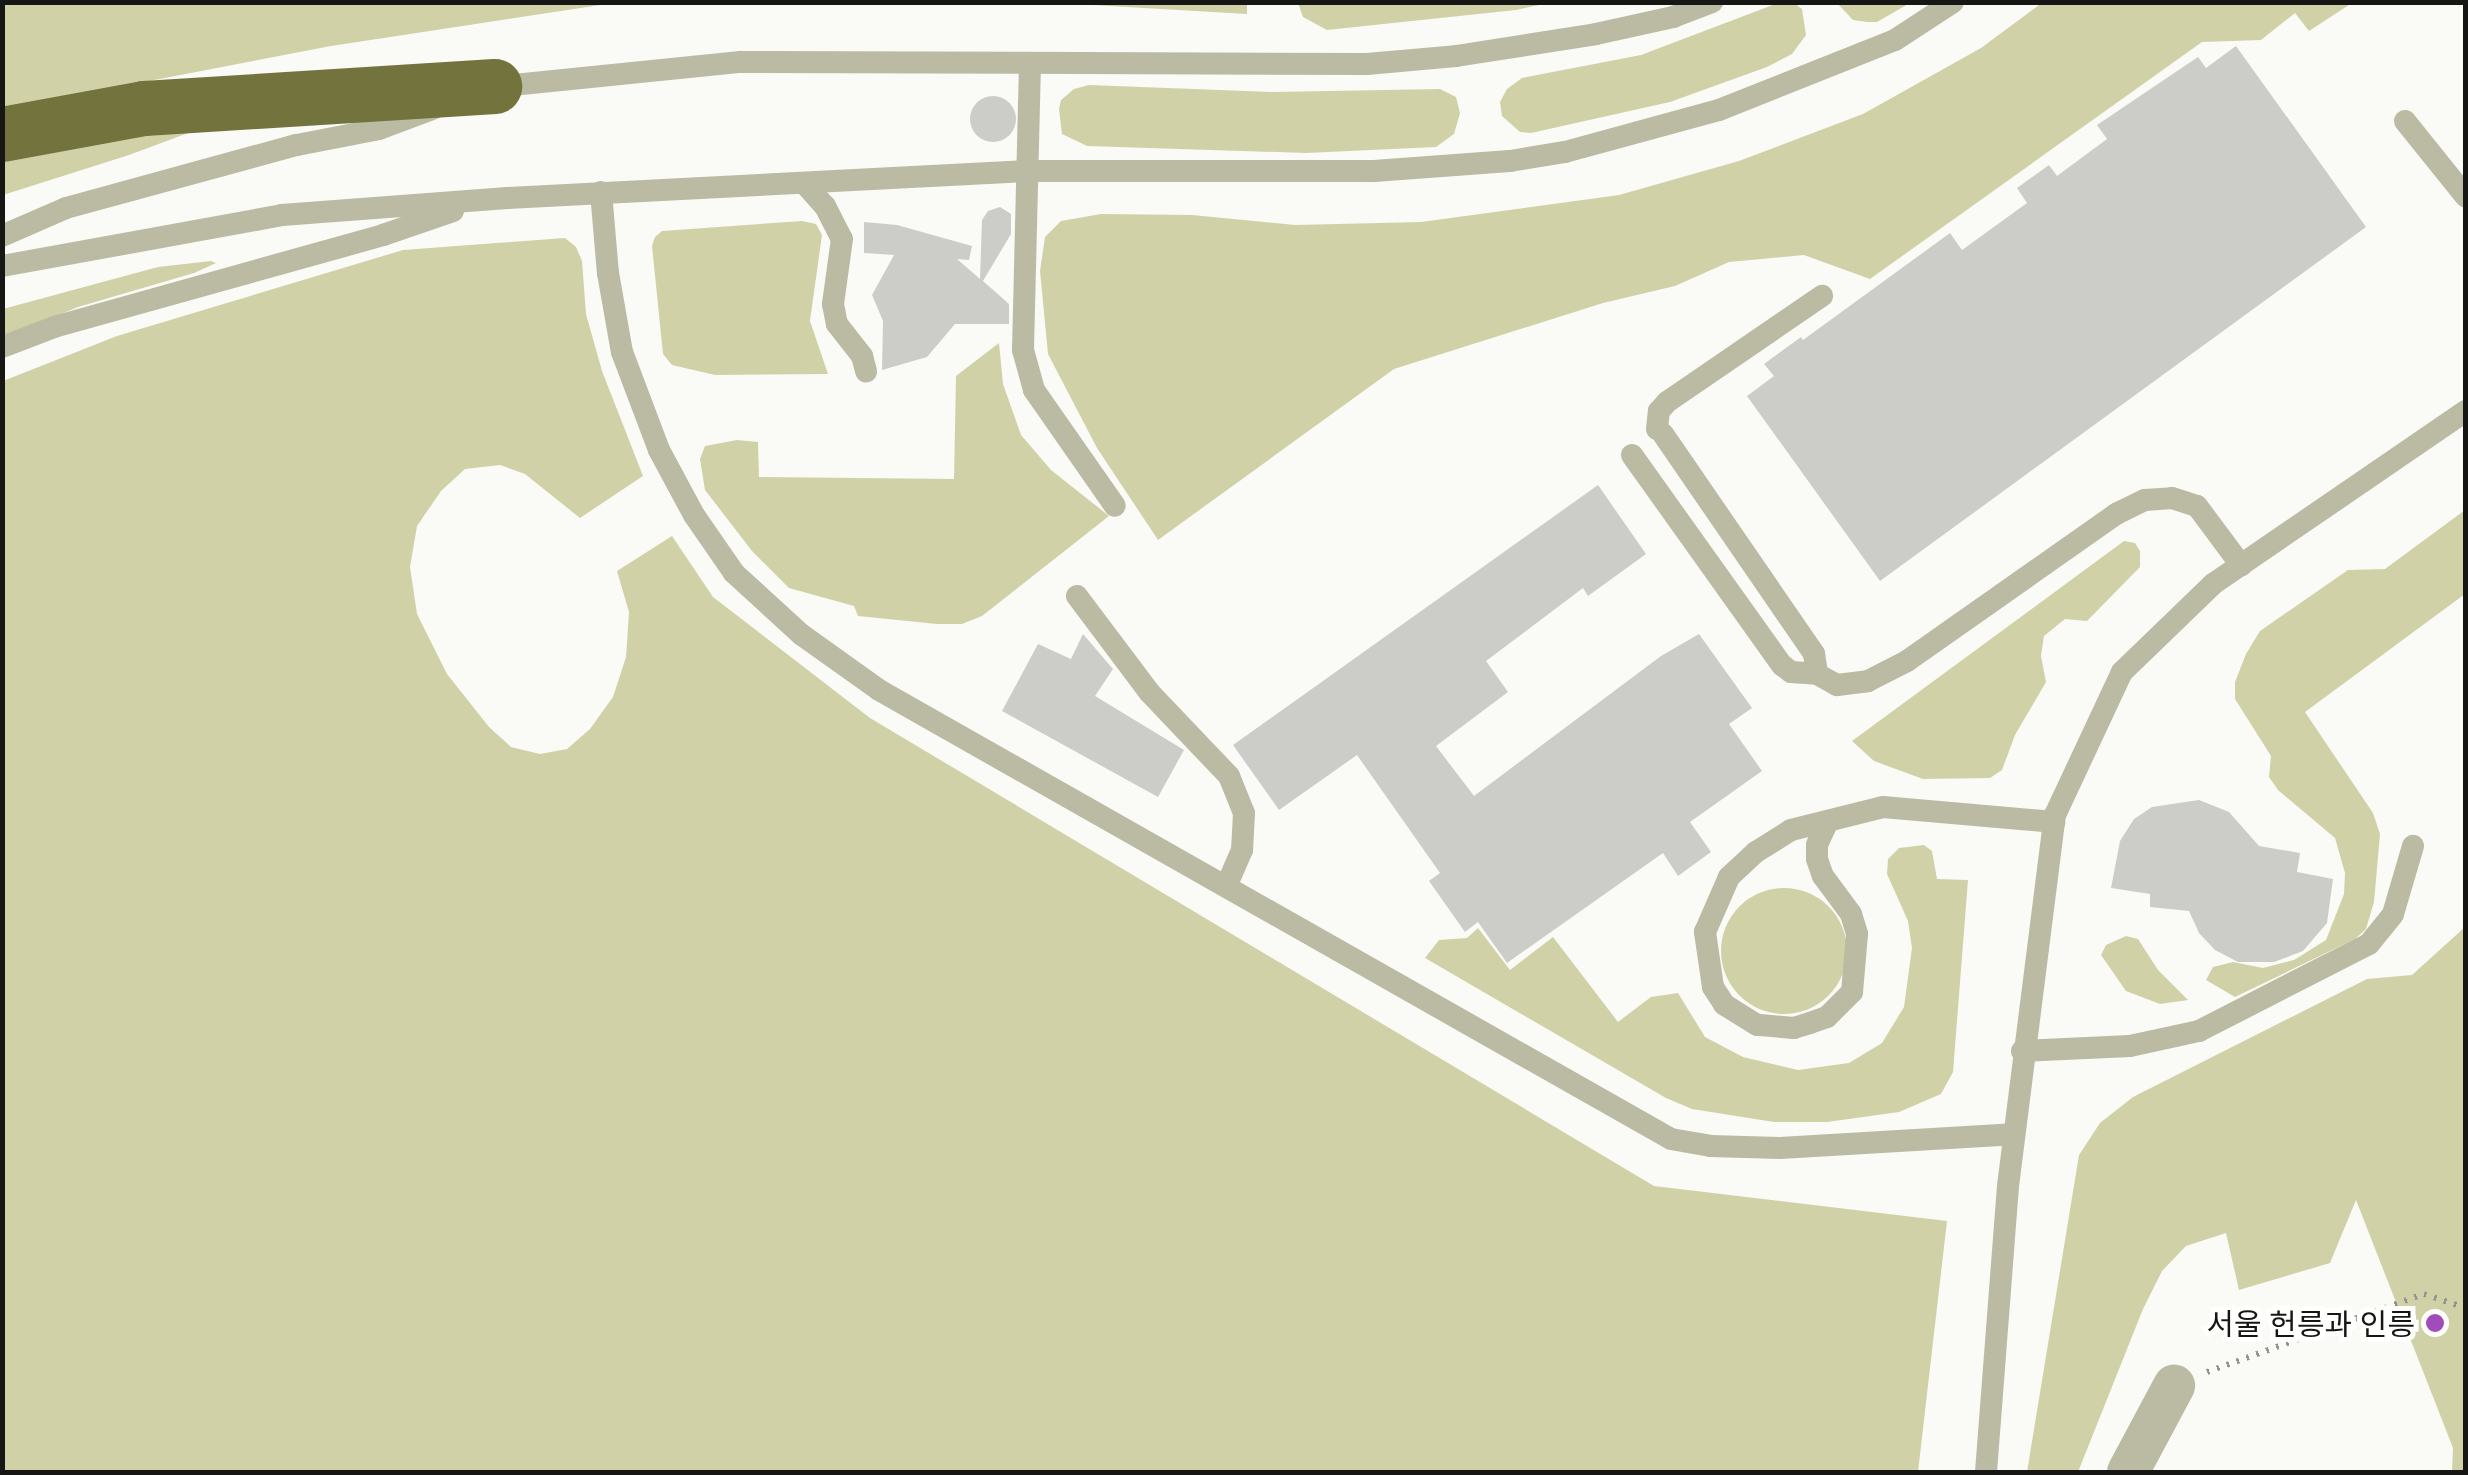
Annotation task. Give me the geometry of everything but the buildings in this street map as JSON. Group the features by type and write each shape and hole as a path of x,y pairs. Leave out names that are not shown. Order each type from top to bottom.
{"highway":[{"path":"2,134 144,108 494,86"}],"street":[{"path":"2128,1472 2193,1378"}],"lane":[{"path":"2,236 66,208 297,145 379,129 494,86 741,62 1406,61 1596,34 1672,17 1712,2"},
{"path":"2,266 282,215 484,200 1028,171 1374,171 1565,152 1719,110 1815,75 1895,40 1953,2"},
{"path":"1030,63 1024,338 1028,373 1034,390 1114,506"},
{"path":"2406,121 2465,195"},
{"path":"804,182 825,206 842,239 834,304 838,324 862,356 866,371"},
{"path":"601,192 613,312 638,404 694,515 734,573 802,636 879,690 1683,1143 1780,1148 2014,1134"},
{"path":"2,347 54,326 213,278 384,235 484,200"},
{"path":"1817,674 1814,654 1660,432 1659,411 1822,296"},
{"path":"1986,1472 2022,1051 2054,822 2122,672 2213,584 2466,411"},
{"path":"1632,456 1782,666 1792,672 1817,674 1837,686 1884,675 2116,514 2146,500 2172,498 2197,506 2241,565"},
{"path":"1078,596 1149,692 1229,776 1244,813 1242,850 1226,887"},
{"path":"1828,821 1816,846 1823,876 1851,914 1858,934 1858,972 1852,992 1826,1017 1810,1023 1794,1028 1757,1025 1724,1004 1712,987 1705,932 1729,877 1756,852 1791,830 1828,821 1883,808 2054,822"},
{"path":"2022,1051 2130,1046 2199,1031 2370,944 2393,914 2414,846"}],"path":[{"path":"2193,1378 2424,1294 2466,1308"}],"green space":[{"path":"1298,2 1548,3 1516,10 1327,30 1303,17"},
{"path":"2043,2 2352,3 2309,31 2295,13 2261,40 2202,42 1870,279 1804,255 1729,262 1675,286 1603,303 1394,369 1158,540 1097,448 1048,354 1040,271 1045,237 1061,221 1101,214 1192,215 1295,225 1421,222 1619,195 1739,161 1863,114 1981,48"},
{"path":"3,3 607,4 331,46 3,109"},
{"path":"1058,3 1247,3 1247,14"},
{"path":"1778,3 1794,3 1802,9 1806,35 1792,54 1767,67 1670,102 1531,133 1520,132 1502,116 1500,102 1507,89 1522,78 1641,55"},
{"path":"1837,3 1910,3 1877,22 1867,22 1853,20"},
{"path":"1089,85 1273,92 1440,89 1456,97 1460,113 1454,134 1436,147 1306,153 1087,146 1062,134 1059,109 1061,100 1074,89"},
{"path":"199,129 129,155 3,195 3,152"},
{"path":"802,221 816,224 822,235 810,321 828,374 715,375 672,365 663,354 652,246 655,237 662,231"},
{"path":"565,238 576,247 582,261 586,314 602,371 643,476 580,518 525,474 500,465 465,469 441,491 417,526 410,567 417,614 447,674 489,727 511,747 540,754 567,749 590,729 613,697 626,657 629,612 617,571 672,536 713,597 870,718 1654,1186 1947,1221 1918,1472 3,1472 3,381 117,336 403,250"},
{"path":"216,263 78,307 3,338 3,309 158,267"},
{"path":"999,343 1003,384 1021,435 1051,470 1109,516 982,616 962,624 937,624 858,616 854,606 789,588 752,551 705,490 700,459 705,446 737,440 758,442 759,477 954,479 956,376"},
{"path":"2465,510 2465,594 2305,712 2373,813 2380,834 2374,902 2366,929 2355,939 2235,997 2206,980 2213,967 2233,962 2263,968 2294,960 2326,940 2344,894 2345,873 2335,838 2278,790 2269,777 2271,756 2235,699 2235,682 2246,654 2260,631 2348,570 2385,569"},
{"path":"2124,541 2135,543 2140,551 2140,567 2087,621 2065,619 2044,636 2041,656 2046,682 2015,735 2002,770 1990,778 1923,779 1874,761 1852,741"},
{"path":"1924,845 1932,851 1937,879 1968,880 1953,1072 1941,1094 1899,1112 1827,1122 1774,1122 1692,1109 1666,1098 1425,958 1439,940 1467,938 1478,928 1510,970 1553,937 1618,1022 1651,997 1678,993 1705,1037 1743,1057 1798,1070 1849,1063 1882,1043 1904,1007 1912,948 1908,921 1887,874 1888,859 1899,848"},
{"path":"1784,888 1808,892 1829,906 1843,927 1847,951 1843,975 1829,996 1808,1010 1784,1014 1760,1010 1739,996 1725,975 1721,951 1725,927 1739,906 1760,892"},
{"path":"2465,927 2465,1472 2452,1472 2453,1448 2356,1200 2330,1263 2239,1290 2226,1233 2186,1246 2162,1271 2143,1309 2078,1472 2027,1472 2079,1155 2100,1123 2133,1097 2367,979 2412,975"},
{"path":"2126,936 2138,939 2158,970 2188,1000 2160,1004 2126,991 2101,955 2106,945"}],"place":[{"name":"서울 헌릉과 인릉","path":"2435,1323"}]}
